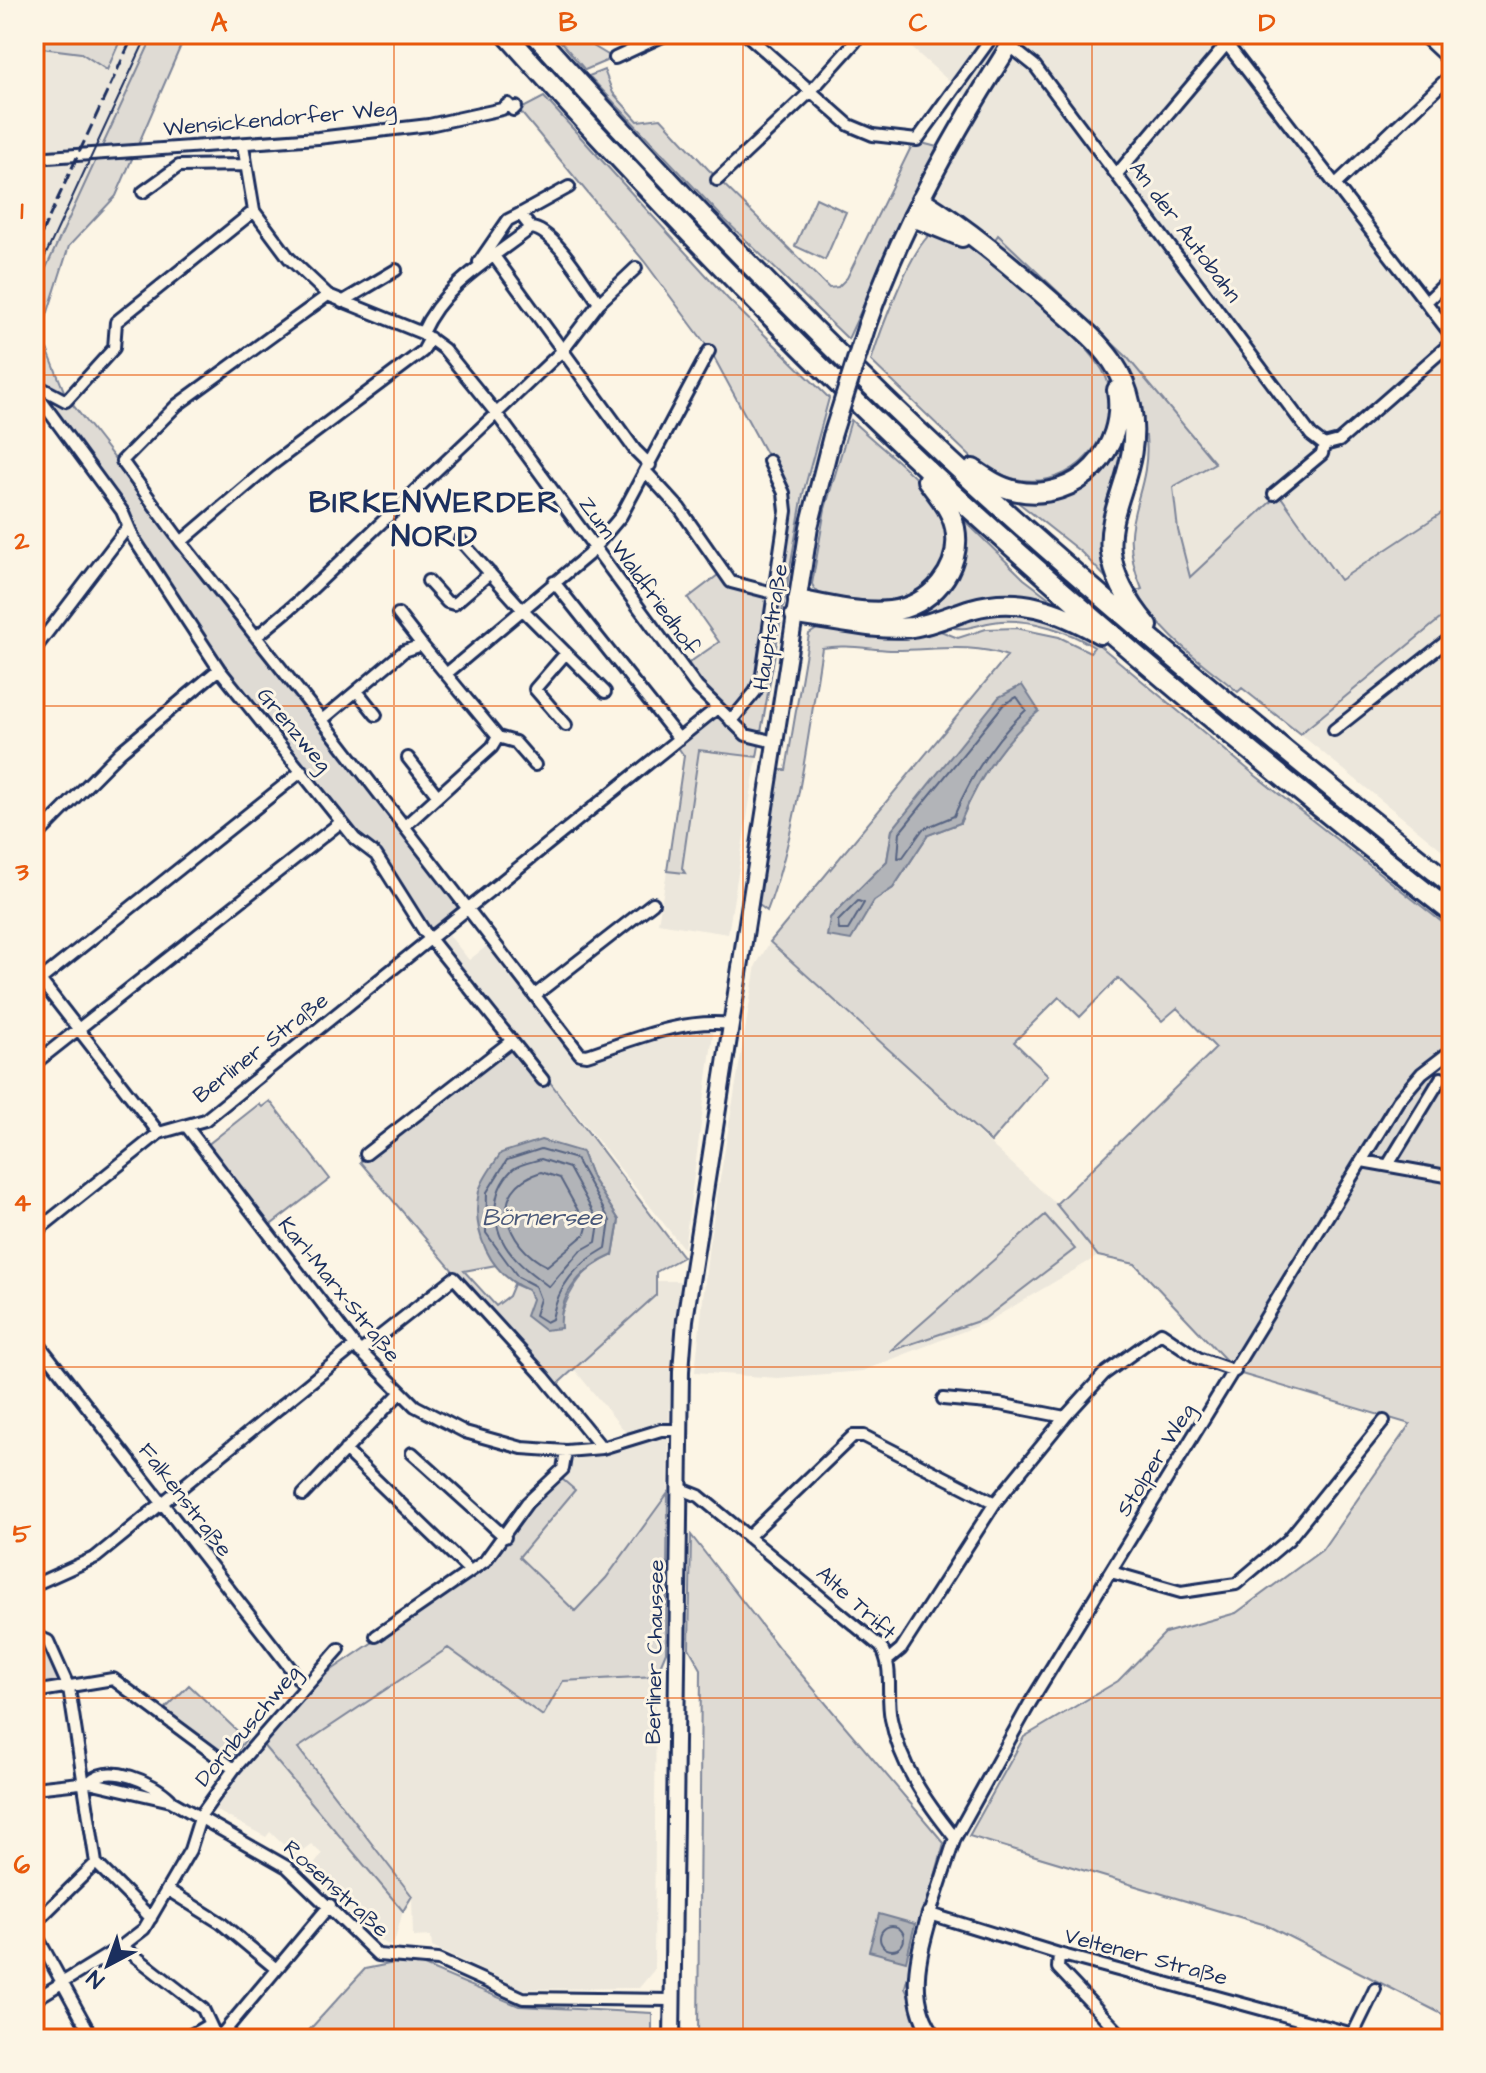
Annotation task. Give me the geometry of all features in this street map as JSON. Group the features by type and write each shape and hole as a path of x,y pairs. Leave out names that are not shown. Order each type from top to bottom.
{"highway":[{"path":"506,34 711,256 896,440 1165,679 1452,913"},
{"path":"535,34 736,251 1014,520 1187,670 1452,885"},
{"path":"917,208 971,241 1014,275 1100,354 1114,377 1119,400 1118,423 1105,455 1083,477 1054,490 1018,491 995,484 921,432"},
{"path":"917,208 995,250 1093,339 1118,371 1128,396 1133,432 1111,520 1113,566 1132,605 1187,670"},
{"path":"796,607 894,611 926,598 944,580 955,551 952,519 896,440"},
{"path":"796,607 901,628 924,625 991,605 1034,606 1060,613 1100,633 1165,679"}],"main road":[{"name":"Hauptstraße","path":"693,1266 809,527 832,436 867,325 917,208 1013,39"},
{"name":"Berliner Chaussee","path":"672,2039 681,1371 693,1266"},
{"path":"930,1914 915,1981 929,2031 936,2039"}],"street":[{"path":"615,58 667,34"},
{"path":"746,34 844,122 861,131 917,140 995,34"},
{"name":"An der Autobahn","path":"995,34 1013,39 1035,66 1311,435 1324,445"},
{"path":"1219,34 1452,336"},
{"path":"1117,174 1235,34"},
{"path":"1421,34 1452,63"},
{"path":"717,180 810,92 855,42"},
{"path":"1336,184 1452,74"},
{"name":"Wensickendorfer Weg","path":"38,157 243,145 429,125 502,109 508,104 513,110 516,107"},
{"name":"Zum Waldfriedhof","path":"243,145 254,211 289,258 328,295 426,336 462,369 679,664 731,721 751,737 775,742"},
{"path":"143,192 179,166 244,165"},
{"path":"181,542 270,466 423,351 433,308 479,262 508,220 569,187"},
{"path":"34,384 66,401 114,348 116,322 254,211"},
{"path":"520,214 531,228"},
{"path":"479,262 494,256 531,228 539,229 554,242 599,303"},
{"path":"494,256 729,580 773,593"},
{"path":"256,637 298,602 564,349 599,303 636,268"},
{"path":"342,302 396,270"},
{"path":"1426,302 1452,277"},
{"name":"Grenzweg","path":"328,295 177,405 122,461 181,542 580,1054 587,1055 654,1032 715,1022 731,1024"},
{"path":"1274,494 1322,454 1324,445 1339,441 1452,342"},
{"path":"446,674 594,549 626,509 709,351"},
{"name":"Grenzweg","path":"34,391 122,511 127,528 219,669 355,839 376,855 430,940 543,1080"},
{"name":"Hauptstraße","path":"731,721 755,692 762,675 786,504 783,488 769,461"},
{"path":"34,650 127,528"},
{"path":"460,540 522,609 605,692"},
{"path":"428,581 447,602 454,604 490,573"},
{"path":"554,582 679,739"},
{"path":"398,614 498,737 515,742 535,765"},
{"path":"1334,730 1452,637"},
{"path":"322,720 404,651 422,645"},
{"path":"566,653 535,689 566,725"},
{"path":"34,839 120,752 219,669"},
{"path":"357,691 376,715"},
{"name":"Berliner Straße","path":"34,1233 159,1133 205,1120 717,708"},
{"path":"405,826 492,747 498,737"},
{"path":"408,758 437,795"},
{"path":"159,1133 37,976 302,771"},
{"path":"34,1064 341,822"},
{"path":"535,995 653,903"},
{"path":"366,1154 510,1042"},
{"name":"Stolper Weg","path":"930,1914 955,1838 1030,1703 1407,1089 1452,1050"},
{"path":"1388,1165 1441,1078"},
{"name":"Karl-Marx-Straße","path":"187,1127 357,1349 400,1393 437,1418 491,1441 522,1448 566,1451 602,1448 661,1430 680,1430"},
{"path":"1362,1161 1452,1177"},
{"path":"34,1585 96,1557 357,1349 454,1278 544,1377 602,1448"},
{"path":"889,1659 901,1649 995,1503 1104,1374 1161,1333 1198,1358 1235,1371"},
{"name":"Falkenstraße","path":"34,1338 305,1687"},
{"path":"303,1495 400,1393"},
{"path":"943,1399 999,1404 1065,1417"},
{"path":"1111,1572 1181,1592 1236,1584 1288,1540 1384,1421"},
{"path":"748,1537 853,1436 864,1436 995,1503"},
{"path":"345,1450 470,1571"},
{"path":"376,1636 485,1561 527,1503 563,1469 566,1451"},
{"path":"412,1453 505,1537"},
{"name":"Alte Trift","path":"679,1488 699,1496 881,1647 889,1659 891,1717 898,1747 914,1781 955,1838"},
{"path":"34,1635 48,1641 69,1688 86,1782 96,1863 151,1918"},
{"name":"Dornbuschweg","path":"34,2000 122,1946 151,1918 190,1850 201,1815 234,1769 339,1649"},
{"path":"34,1692 113,1679 234,1769"},
{"name":"Rosenstraße","path":"34,1788 86,1782 171,1801 201,1815 287,1867 330,1905 378,1955 438,1960 523,1998 671,2000"},
{"path":"34,1924 96,1863"},
{"path":"168,1890 212,1916 275,1968"},
{"path":"203,2009 217,2039 330,1905"},
{"name":"Veltener Straße","path":"930,1914 1059,1954 1355,2036 1375,1989"},
{"path":"34,1931 93,2039"},
{"path":"122,1946 227,2027"},
{"path":"1059,1954 1058,1968 1125,2039"},
{"path":"184,2039 210,2024"}],"shaded area":[{"path":"34,34 123,34 107,70 81,53 34,47"},
{"path":"123,34 154,34 34,294 34,47 81,53 107,70"},
{"path":"154,34 213,34 185,36 116,196 69,246 41,334 66,396 466,909 434,936 261,715 177,598 44,394 34,392 34,294"},
{"path":"554,34 573,34 613,58 585,70"},
{"path":"896,34 1010,34 967,97"},
{"path":"1024,34 1214,34 1452,349 1452,506 1340,580 1279,495 1190,578 1178,530 1173,487 1214,463 1127,357 999,236 994,241 932,198"},
{"path":"604,70 613,93 638,121 661,118 708,169 829,288 838,287 847,278 914,141 937,147 848,339 723,218 589,76"},
{"path":"544,97 728,299 829,398 803,494 760,738 733,721 756,693 787,512 770,461 710,350 644,261 519,110"},
{"path":"816,198 846,212 825,260 795,246"},
{"path":"932,233 962,242 1018,283 1083,345 1106,377 1110,397 1109,433 1104,431 1094,449 1065,473 1031,481 996,472 979,460 977,463 871,361 906,273"},
{"path":"998,235 1127,357 1215,463 1173,487 1178,530 1190,577 1279,494 1340,580 1452,506 1452,609 1300,734 1242,688 1238,692 1196,658 1156,620 1137,591 1142,589 1134,565 1132,526 1144,477 1146,436 1139,435 1134,394 994,241"},
{"path":"1126,416 1124,448 1104,522 1112,584 1082,553 1010,496 1064,494"},
{"path":"851,420 923,486 945,521 946,553 940,570 932,582 906,597 875,601 834,597 821,594 812,584 825,509"},
{"path":"965,521 1024,579 1061,607 911,620 890,619 923,608 960,523"},
{"path":"722,572 728,581 772,594 760,675 731,719 683,667 719,642 688,598"},
{"path":"1452,609 1452,858 1300,734"},
{"path":"985,612 1040,613 1092,639 1256,776 1452,930 1452,1041 1429,1061 1435,1068 1452,1055 1452,2019 1266,1925 969,1836 1024,1737 1118,1681 1165,1633 1236,1613 1322,1550 1410,1424 1238,1373 1135,1264 1098,1256 1056,1204 1216,1048 1177,1008 1162,1021 1118,978 1080,1017 1059,997 1014,1042 1048,1075 991,1142 770,942 1007,656 964,648 822,648 794,814 767,911 755,902 755,887 779,770 786,770 809,634 820,627 933,628 958,638 986,629 1016,628 1059,637 1090,652 1094,647 1062,631 1025,622 1001,621 966,628 946,625","holes":["1038,711 1013,735 992,762 960,823 928,835 893,888 874,901 830,918 887,861 892,830"]},
{"path":"717,709 760,740 757,757 699,750 682,868 685,873 667,871 684,756 675,743"},
{"path":"699,749 757,757 728,934 658,923 667,871 685,873 682,868"},
{"path":"449,935 469,960 491,943 585,1063 651,1038 714,1027 684,1249 440,942"},
{"path":"770,942 1056,1204 1098,1256 987,1322 862,1371 778,1378 695,1372 709,1244 756,965"},
{"path":"508,1048 531,1075 540,1069 683,1257 656,1272 656,1295 553,1388 360,1162","holes":["582,1152 592,1178 619,1220 613,1255 579,1279 560,1317 532,1299 528,1290 514,1284 509,1296 496,1306 464,1271 496,1265"]},
{"path":"270,1101 330,1179 268,1227 206,1146 259,1104 262,1107"},
{"path":"1045,1215 1075,1249 984,1319 890,1351"},
{"path":"656,1281 680,1281 669,1413 668,1493 606,1578 575,1612 519,1557 574,1490 554,1472 588,1444 628,1435 574,1369 656,1295"},
{"path":"562,1479 575,1490 519,1557 575,1611 606,1578 668,1493 666,1652 656,1676 563,1681 543,1716 448,1648 298,1748 412,1896 403,1911 262,1744 323,1676 495,1559 539,1497"},
{"path":"691,1535 779,1648 944,1843 905,1987 923,2039 698,2039 701,1669 689,1648"},
{"path":"34,1641 44,1643 61,1685 34,1688"},
{"path":"448,1648 542,1716 563,1681 656,1676 654,1970 639,1988 523,1989 432,1947 431,1936 413,1937 412,1896 298,1748"},
{"path":"189,1685 246,1739 229,1762 164,1710"},
{"path":"262,1744 403,1911 393,1947 381,1941 308,1873 322,1854 311,1844 295,1856 270,1832 266,1837 215,1810"},
{"path":"399,1962 417,1963 519,2006 652,2013 652,2039 301,2039 365,1969"}],"water":[{"path":"1022,685 1039,711 992,762 960,823 928,835 893,888 874,901 851,940 827,936 830,918 887,861 892,830 999,697"},
{"name":"Börnersee","path":"541,1140 582,1152 592,1178 619,1220 613,1255 592,1267 575,1283 564,1304 561,1328 544,1330 526,1316 532,1299 528,1290 503,1273 486,1250 477,1206 485,1177 501,1153"},
{"path":"879,1914 915,1924 906,1961 869,1951"}],"tram line":[{"path":"34,280 148,34"}],"railway":[{"path":"34,250 134,34"}],"district":[{"name":"BIRKENWERDER NORD","path":"435,520"}]}
